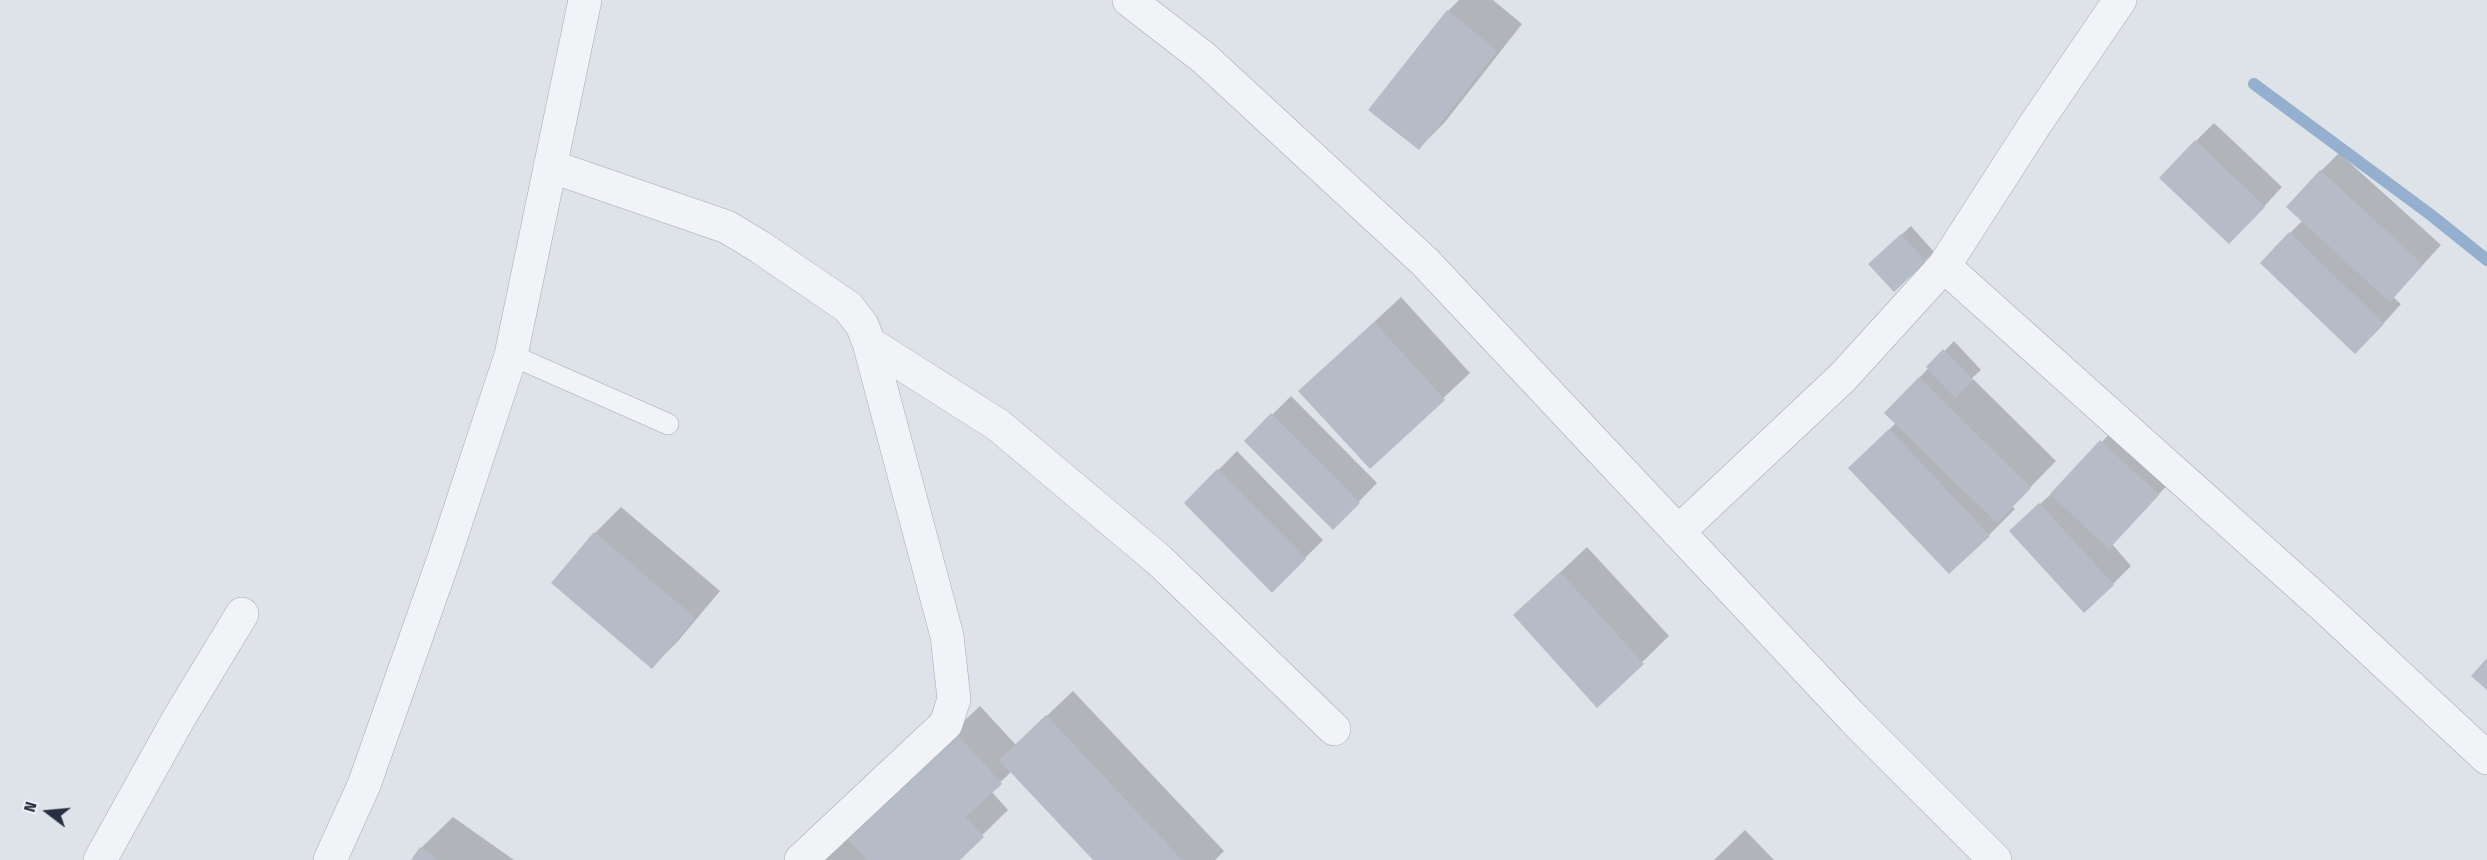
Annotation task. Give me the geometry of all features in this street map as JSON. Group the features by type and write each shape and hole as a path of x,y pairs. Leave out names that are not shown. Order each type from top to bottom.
{"street":[{"path":"330,860 372,762 443,561 511,355 585,0"},
{"path":"1130,0 1204,58 1425,262 1854,719 1995,860"},
{"path":"1678,532 1843,377 1944,266 2034,126 2120,0"},
{"path":"550,166 727,227 848,307 862,325 869,343 947,636 954,699 946,724 801,860"},
{"path":"1944,266 2327,609 2487,758"},
{"path":"869,343 1007,433 1159,560 1335,729"},
{"path":"100,860 179,718 242,614"}],"lane":[{"path":"511,355 668,423"}],"building":[{"path":"1447,10 1497,51 1419,150 1368,110"},
{"path":"2195,140 2265,207 2229,244 2159,178"},
{"path":"2320,170 2423,265 2390,302 2286,207"},
{"path":"2289,232 2384,324 2355,354 2260,263"},
{"path":"1901,234 1926,262 1894,292 1868,264"},
{"path":"1374,322 1445,400 1370,469 1298,391"},
{"path":"1943,349 1973,380 1955,398 1926,367"},
{"path":"1919,377 2031,488 1997,523 1884,413"},
{"path":"1271,413 1360,503 1333,530 1244,441"},
{"path":"1889,429 1990,536 1949,574 1848,468"},
{"path":"2100,440 2159,495 2109,549 2050,494"},
{"path":"1217,469 1306,559 1272,593 1184,503"},
{"path":"2039,503 2114,585 2084,613 2009,531"},
{"path":"594,532 695,618 652,669 551,583"},
{"path":"1560,572 1644,664 1597,708 1513,615"},
{"path":"2487,658 2487,690 2471,676"},
{"path":"1046,715 1182,860 1093,860 999,760"},
{"path":"954,731 1002,784 965,817 984,837 960,860 868,860 843,834"},
{"path":"420,847 438,860 411,860"}],"waterway":[{"path":"2254,84 2431,215 2487,260"}]}
